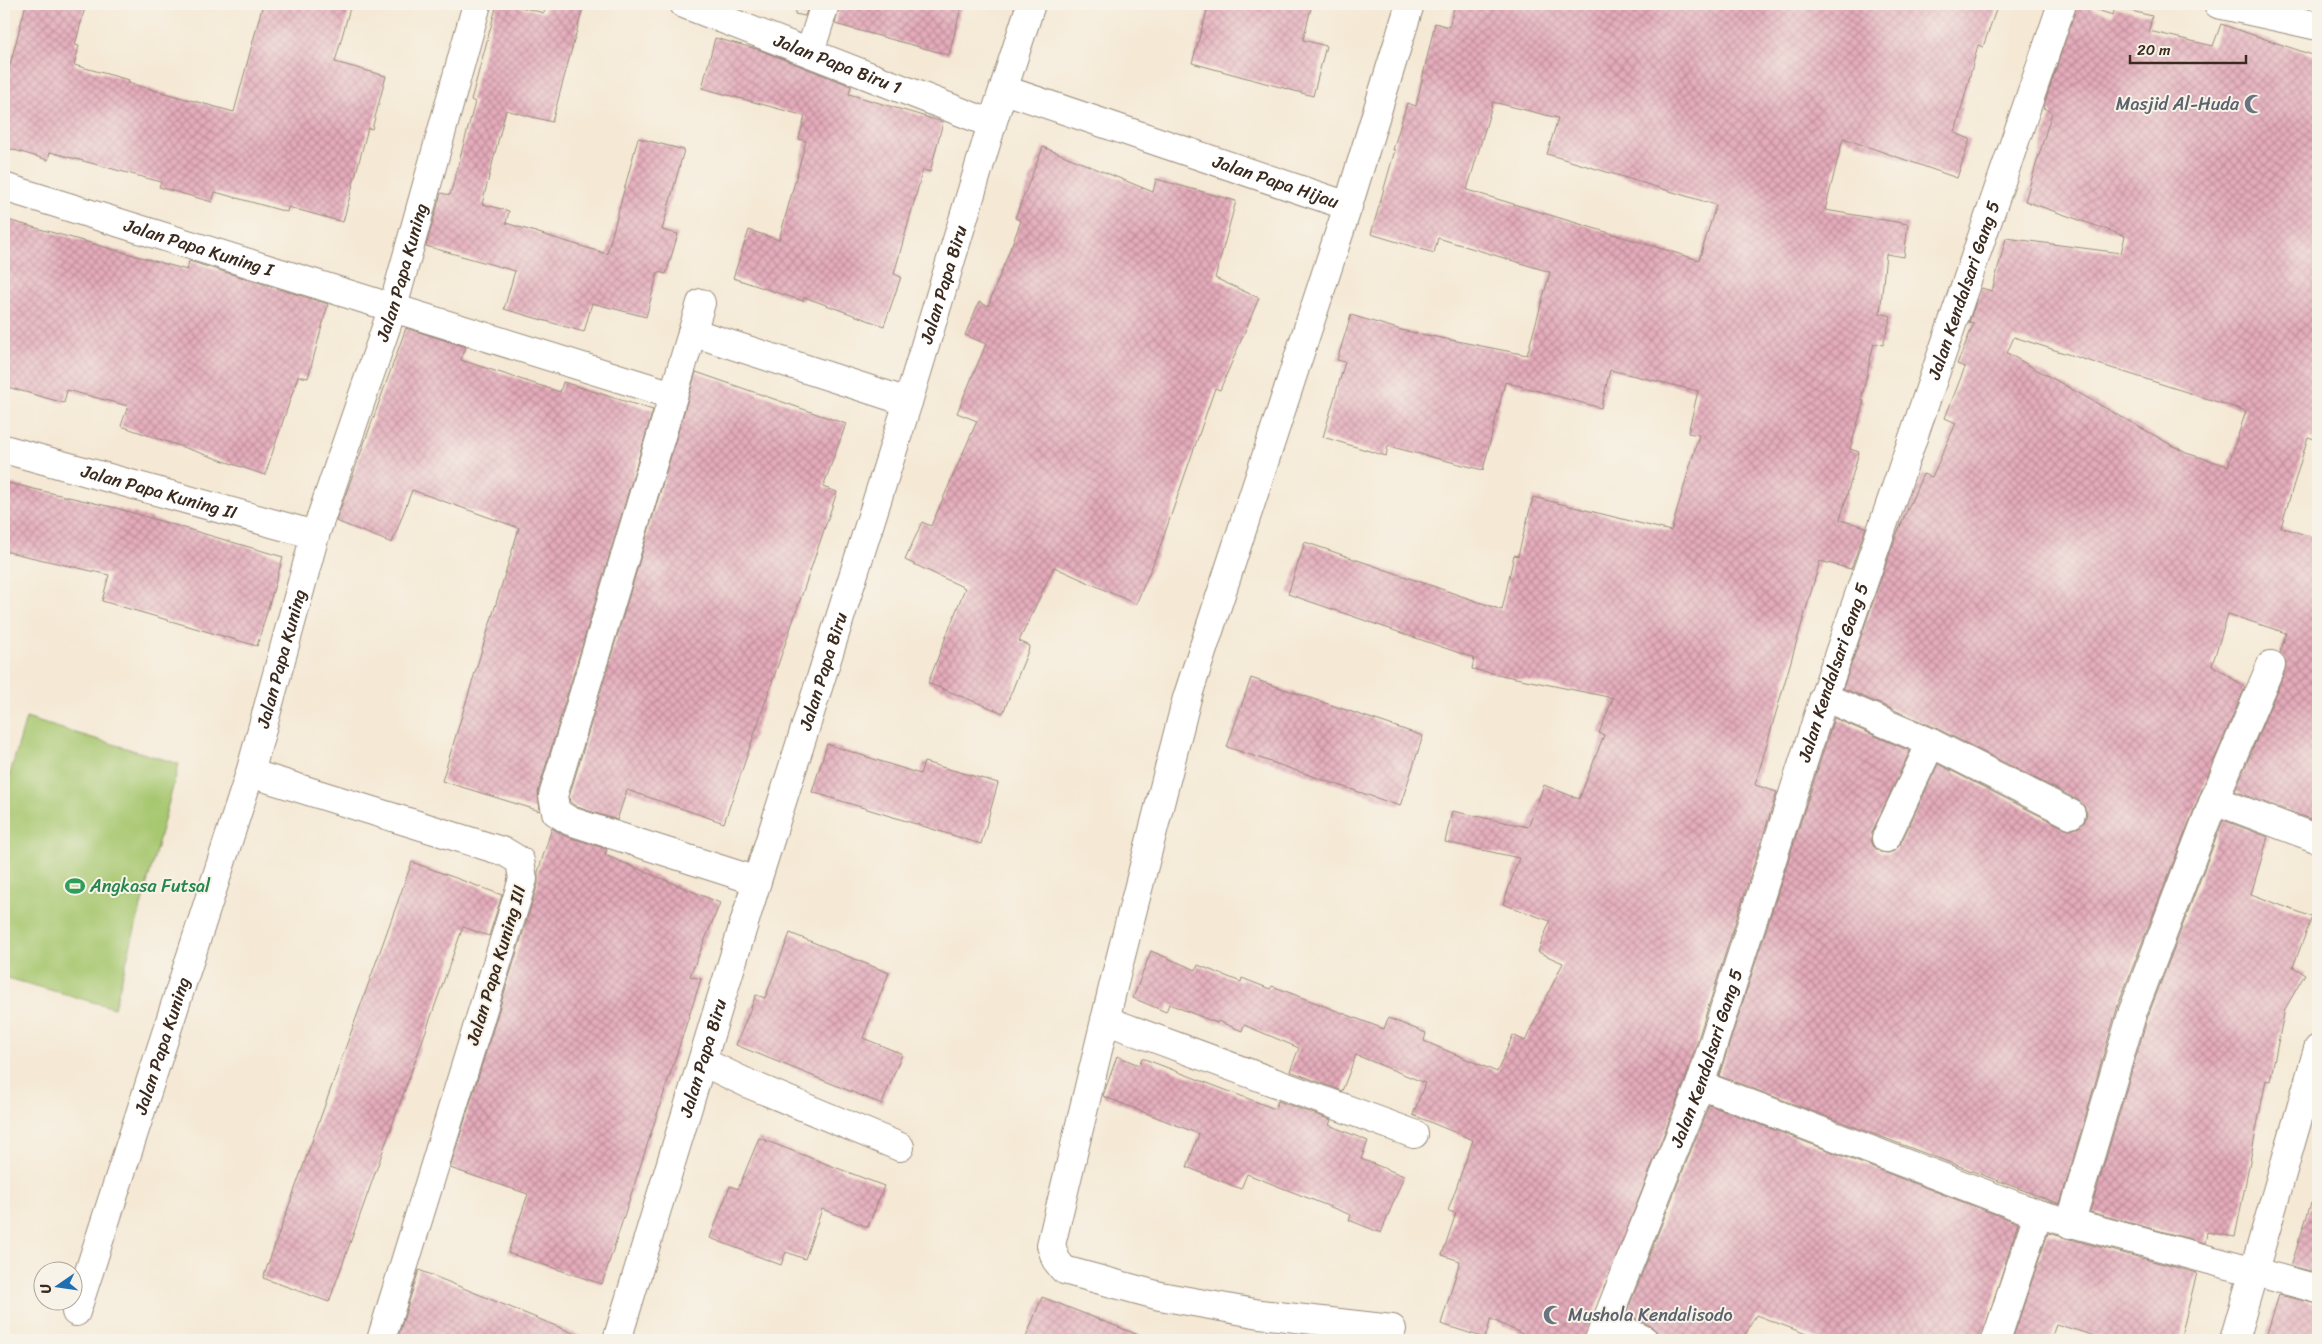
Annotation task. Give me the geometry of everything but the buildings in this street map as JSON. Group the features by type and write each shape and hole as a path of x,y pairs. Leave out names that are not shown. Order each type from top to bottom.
{"street":[{"name":"Jalan Papa Kuning","path":"82,1293 250,773 315,534 393,307 477,4"},
{"name":"Jalan Papa Biru 1","path":"684,4 992,124"},
{"path":"810,52 825,4"},
{"name":"Jalan Papa Biru","path":"617,1340 757,881 1031,4"},
{"name":"Jalan Papa Hijau","path":"1005,90 1348,206 1410,4"},
{"name":"Jalan Kendalsari Gang 5","path":"1603,1331 1700,1085 1824,697 2062,4"},
{"path":"2218,4 2272,10 2318,26"},
{"name":"Jalan Papa Kuning I","path":"4,187 673,395"},
{"path":"1348,206 1187,698 1104,1020 1051,1245 1052,1253 1060,1266 1072,1274 1160,1296 1260,1314 1392,1329"},
{"path":"701,304 553,796 556,812 570,821 757,881"},
{"path":"692,332 908,402"},
{"name":"Jalan Papa Kuning II","path":"4,449 315,534"},
{"path":"2070,1224 2133,1011 2214,800 2271,665"},
{"path":"1824,697 1931,742 2071,814"},
{"path":"1886,838 1931,742"},
{"name":"Jalan Papa Kuning III","path":"250,773 505,852 520,861 523,879 381,1340"},
{"path":"2214,800 2318,839"},
{"path":"1104,1020 1414,1134"},
{"path":"2234,1340 2318,1049"},
{"path":"703,1062 749,1084 900,1148"},
{"path":"1700,1085 2038,1214 2318,1289"},
{"path":"1996,1340 2038,1214"},
{"path":"1603,1331 1644,1340"}],"green space":[{"name":"Angkasa Futsal","path":"26,718 179,764 114,1008 4,977 4,795"}],"place":[{"name":"Masjid Al-Huda","path":"2254,104"},
{"name":"Angkasa Futsal","path":"75,886"},
{"name":"Mushola Kendalisodo","path":"1553,1315"}]}
